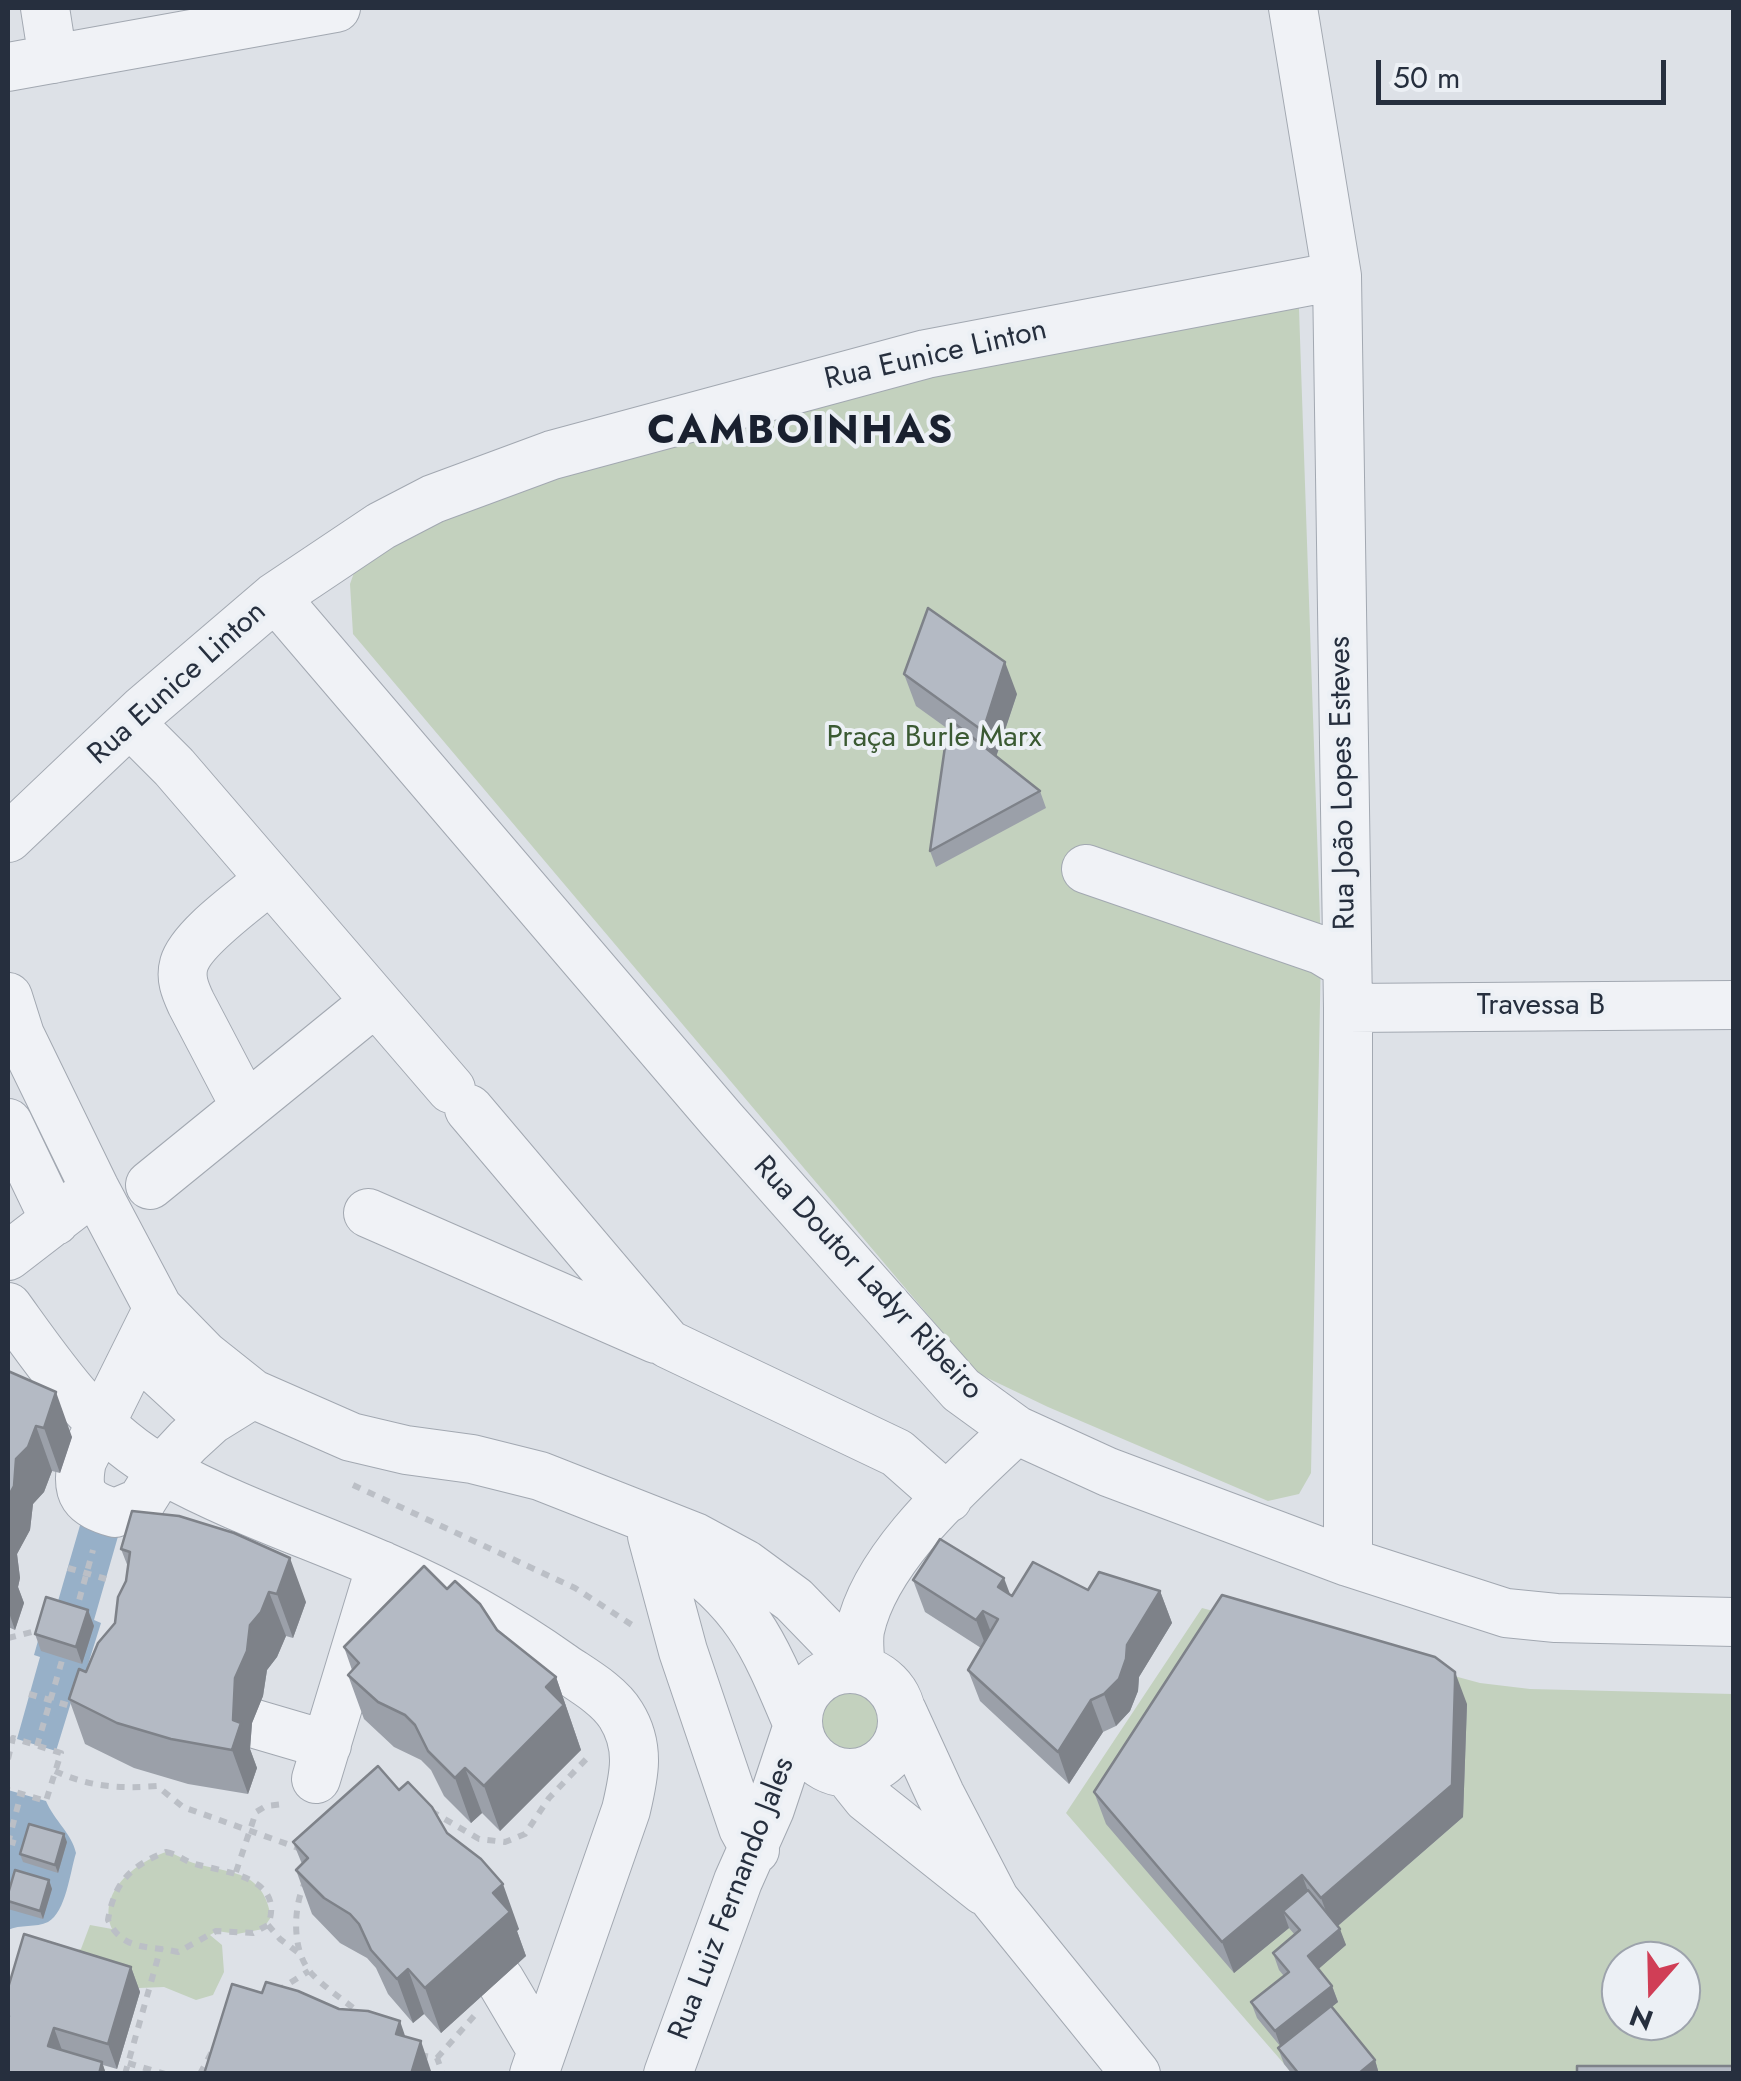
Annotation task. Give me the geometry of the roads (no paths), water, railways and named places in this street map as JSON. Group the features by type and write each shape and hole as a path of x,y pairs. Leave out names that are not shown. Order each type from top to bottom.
{"street":[{"path":"45,8 30,63 336,8"},
{"name":"Rua João Lopes Esteves","path":"1293,8 1337,276 1347,986 1348,1562"},
{"name":"Rua Eunice Linton","path":"8,838 130,723 274,597 380,526 488,476 552,455 926,354 1337,276"},
{"name":"Rua Doutor Ladyr Ribeiro","path":"274,597 722,1120 961,1390 1016,1430 1108,1472 1348,1562 1506,1613 1595,1620 1734,1622"},
{"path":"130,723 174,767 668,1344"},
{"path":"1086,869 1321,950 1347,986"},
{"path":"245,1106 183,986 182,968 190,950 269,880"},
{"name":"Travessa B","path":"1347,986 1734,1005"},
{"path":"150,1185 375,1002"},
{"path":"12,1019 158,1308 204,1355 253,1394 351,1436 523,1472 695,1537 745,1564 794,1600 861,1669 888,1684 995,1900 1136,2074"},
{"path":"55,1221 10,1132 59,1114"},
{"path":"8,1256 95,1189"},
{"path":"368,1213 668,1344 897,1453 948,1498"},
{"path":"8,1307 58,1377 100,1426 161,1470 381,1565 509,1629 596,1690 620,1712 635,1745 634,1775 626,1810 538,2062"},
{"path":"158,1308 82,1462 79,1478 83,1496 91,1505 114,1514 141,1502 161,1470 211,1420 253,1394"},
{"path":"137,1352 211,1420"},
{"path":"861,1669 859,1633 869,1602 895,1557 1016,1430"},
{"path":"616,1505 702,1572 738,1606 758,1634 809,1754 826,1768 862,1772 890,1756 903,1727 902,1711"},
{"path":"652,1536 683,1652 754,1850 793,1806 847,1773"},
{"path":"252,1723 322,1762 381,1565"},
{"path":"798,1724 805,1693 815,1681 828,1672 861,1669"},
{"name":"Rua Luiz Fernando Jales","path":"668,2074 798,1724"},
{"path":"847,1773 867,1798 899,1826 995,1900"},
{"path":"503,1986 538,2062"}],"water":[{"path":"81,1522 119,1533 94,1620 101,1623 86,1671 81,1670 56,1751 17,1739 40,1657 34,1655 41,1630 56,1608"},
{"path":"8,1790 46,1801 76,1853 63,1901 54,1917 43,1924 8,1930"}],"district":[{"name":"CAMBOINHAS","path":"801,433"}],"park label":[{"name":"Praça Burle Marx","path":"934,739"}]}
